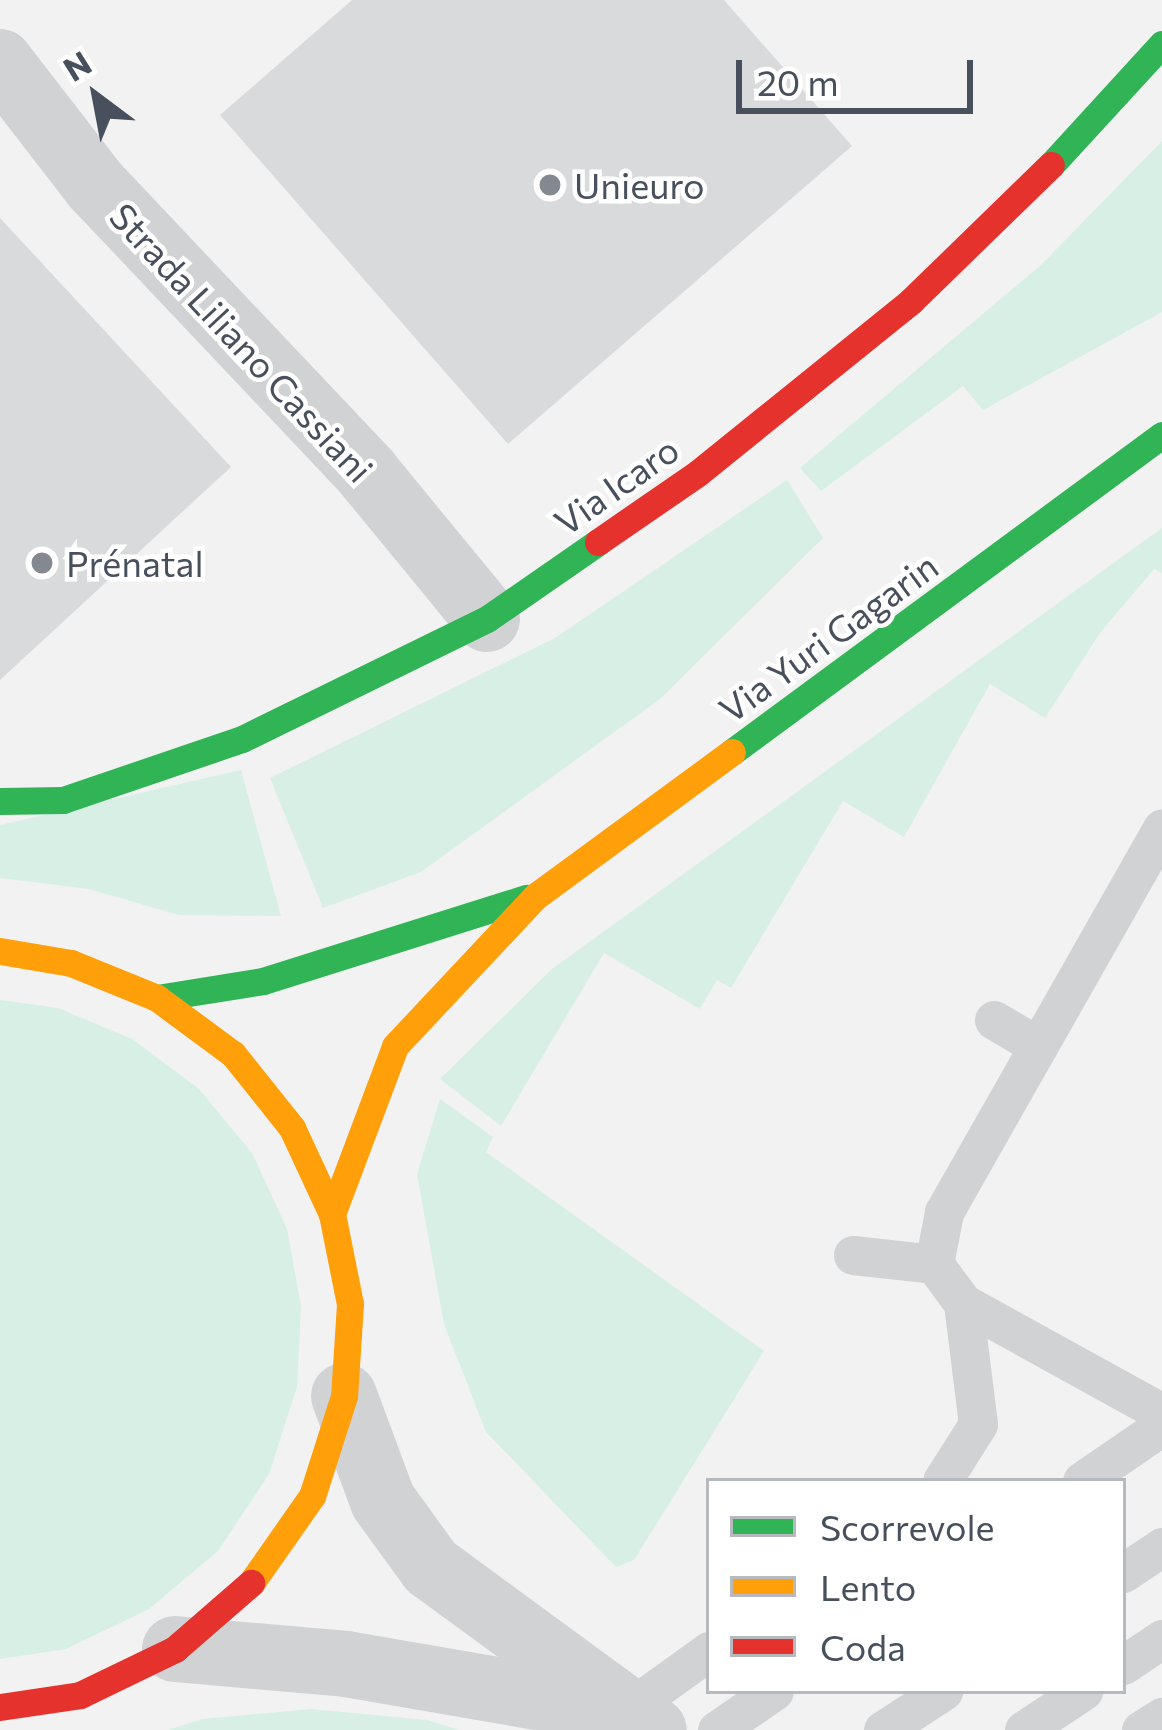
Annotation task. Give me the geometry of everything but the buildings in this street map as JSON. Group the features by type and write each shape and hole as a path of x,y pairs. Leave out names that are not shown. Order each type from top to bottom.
{"main road":[{"name":"Via Icaro","path":"0,801 64,800 242,739 487,619 698,473 911,302 1114,103 1162,44"},
{"name":"Via Yuri Gagarin","path":"332,1214 395,1046 536,896 1162,436"},
{"name":"Via Yuri Gagarin","path":"157,998 263,981 536,896"},
{"path":"0,952 71,963 157,998 233,1054 292,1128 332,1214 350,1304 344,1396 312,1496 254,1581 176,1649 80,1695 0,1707"}],"street":[{"name":"Strada Liliano Cassiani","path":"0,62 96,187 367,473 487,619"},
{"path":"344,1396 383,1501 431,1567 639,1721"},
{"path":"176,1649 346,1664 639,1721"}],"lane":[{"path":"934,1264 944,1212 1162,830"},
{"path":"994,1020 1038,1046"},
{"path":"853,1255 934,1264 963,1303 1162,1413"},
{"path":"944,1478 978,1424 963,1303"},
{"path":"1086,1478 1162,1426"},
{"path":"1126,1571 1162,1547"},
{"path":"1126,1663 1162,1640"},
{"path":"639,1721 706,1654"},
{"path":"717,1730 770,1694"},
{"path":"883,1730 938,1694"},
{"path":"1024,1730 1078,1694"},
{"path":"1141,1730 1162,1717"}],"green space":[{"path":"1162,141 1162,312 983,410 963,386 821,491 800,468 1041,265"},
{"path":"787,480 823,538 660,699 421,872 323,908 270,778 555,638"},
{"path":"1162,528 1162,573 1154,569 1100,633 1045,718 990,684 904,837 843,801 731,988 717,980 700,1009 604,953 501,1126 440,1079 552,969"},
{"path":"241,770 281,916 179,915 89,889 0,878 0,825"},
{"path":"0,1000 58,1008 132,1039 199,1089 252,1153 287,1229 301,1306 297,1387 269,1474 218,1551 149,1609 66,1649 0,1659"},
{"path":"440,1099 493,1137 486,1152 764,1351 634,1560 616,1567 486,1432 444,1324 417,1174"},
{"path":"311,1709 427,1720 459,1730 168,1730 203,1719"}],"traffic: fast":[{"path":"1051,165 1162,44"},
{"path":"732,752 1162,435"},
{"path":"0,801 63,800 242,739 487,619 598,542"},
{"path":"157,998 263,981 527,898"}],"traffic: slow":[{"path":"332,1214 395,1046 536,896 732,752"},
{"path":"0,951 71,963 157,998 233,1054 292,1128 332,1214 350,1304 344,1396 312,1496 251,1583"}],"traffic: jam":[{"path":"598,542 698,473 911,301 1051,165"},
{"path":"0,1707 80,1695 175,1649 251,1583"}],"place":[{"name":"Unieuro","path":"550,185"},
{"name":"Prénatal","path":"42,563"}]}
